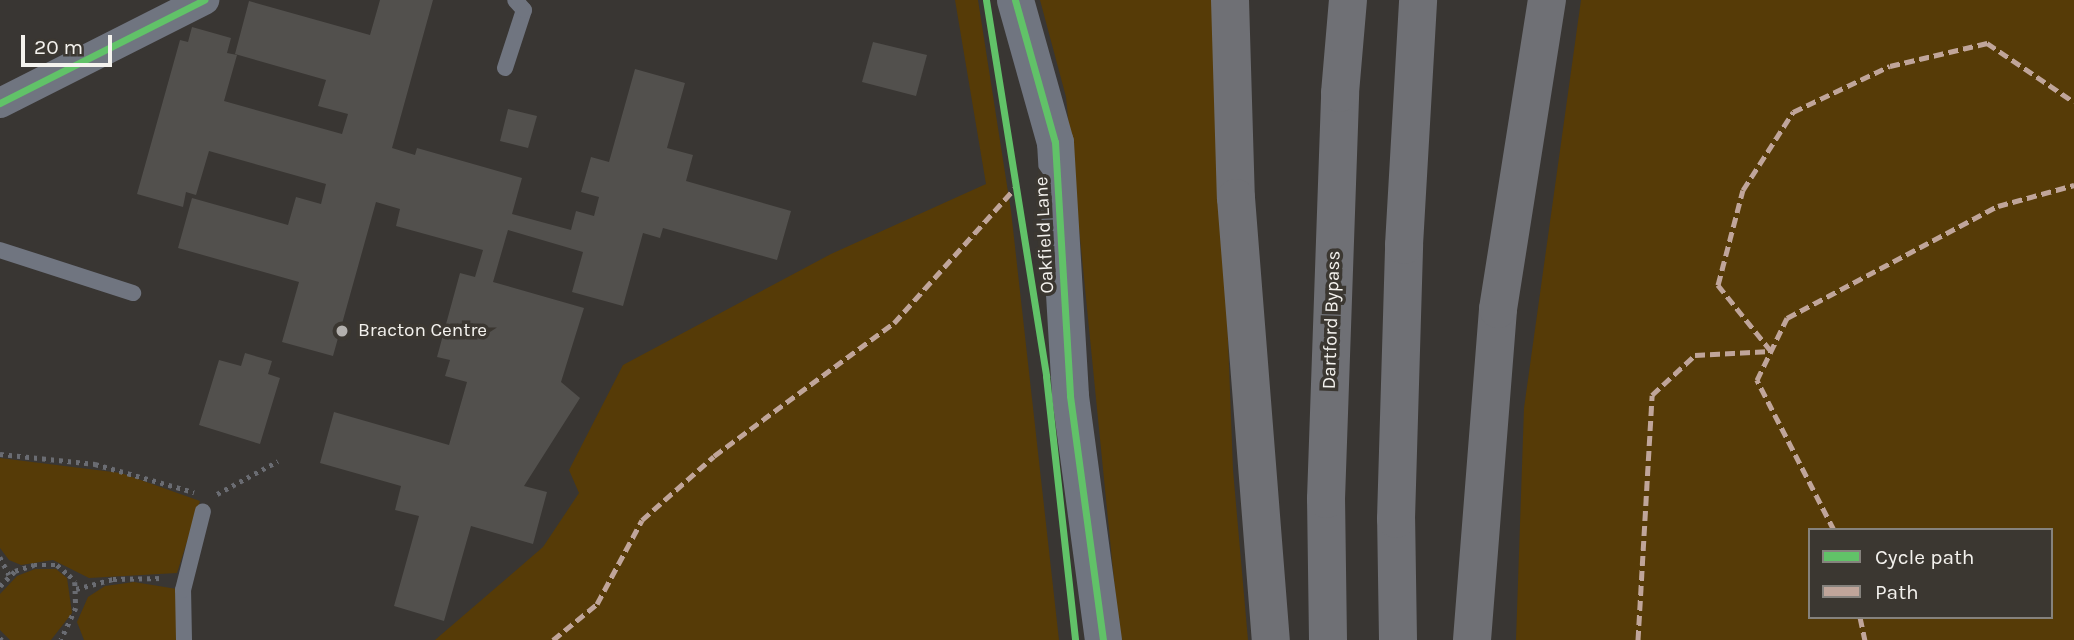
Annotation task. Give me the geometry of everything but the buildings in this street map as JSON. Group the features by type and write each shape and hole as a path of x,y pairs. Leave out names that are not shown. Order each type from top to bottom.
{"highway":[{"path":"1230,0 1236,198 1271,640"},
{"name":"Dartford Bypass","path":"1328,640 1326,499 1340,93 1348,0"},
{"path":"1398,640 1396,519 1404,245 1418,0"},
{"path":"1472,640 1498,309 1547,0"}],"street":[{"path":"0,103 204,0"},
{"name":"Oakfield Lane","path":"1015,0 1055,142 1070,396 1103,640"}],"lane":[{"path":"505,68 524,10 515,0"},
{"path":"0,250 134,293"},
{"path":"184,640 185,580 205,502"}],"path":[{"path":"0,454 95,464 205,502 234,481 278,461"},
{"path":"0,557 9,575"},
{"path":"0,586 9,575 34,565 53,565 69,575 76,589 76,612 64,639"},
{"path":"76,589 131,577 185,580"}],"shaded area":[{"path":"955,0 978,0 1011,211 1059,640 435,640 543,547 579,493 569,470 623,365 831,254 986,184"},
{"path":"1040,0 1215,0 1233,470 1248,640 1120,640 1066,97"},
{"path":"1581,0 2074,0 2074,640 1516,640 1524,408"},
{"path":"0,458 121,473 200,501 177,573 89,578 53,560 21,565 9,560 0,548"},
{"path":"35,569 56,569 67,578 72,613 51,640 10,640 0,630 0,594 17,576"},
{"path":"134,582 177,589 176,640 84,640 77,622 88,597 105,586"}],"marked path":[{"path":"1771,351 1718,285 1743,190 1793,112 1890,66 1987,43 2074,102"},
{"path":"1833,528 1757,380 1787,318 1998,206 2074,185"},
{"path":"553,640 597,604 642,520 714,456 894,323 1016,187"},
{"path":"1638,640 1652,395 1695,355 1771,351"},
{"path":"1860,619 1865,640"}],"cycle path":[{"path":"0,103 204,0"},
{"path":"986,0 1046,376 1075,640"},
{"path":"1015,0 1055,142 1070,396 1103,640"}],"place":[{"name":"Bracton Centre","path":"342,331"}]}
